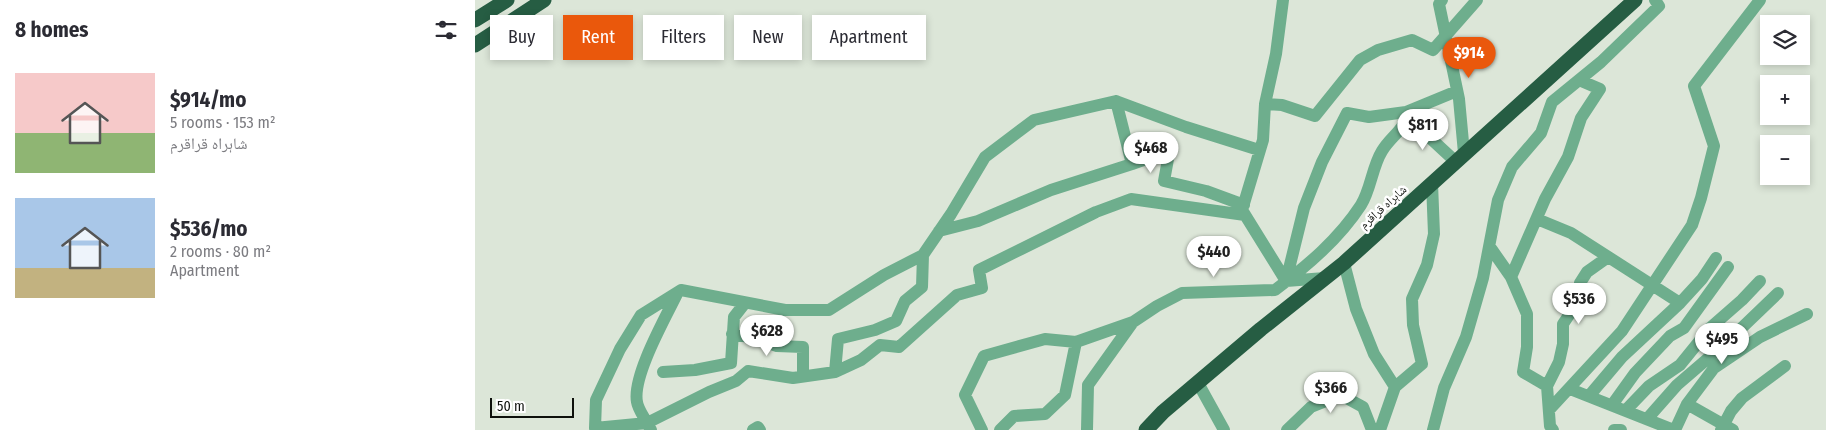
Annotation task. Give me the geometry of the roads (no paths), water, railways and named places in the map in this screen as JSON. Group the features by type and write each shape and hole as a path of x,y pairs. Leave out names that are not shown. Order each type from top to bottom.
{"highway":[{"path":"475,20 507,0"},
{"name":"شاہراہ قراقرم","path":"1146,430 1163,412 1261,329 1344,263 1635,0"},
{"path":"475,45 540,3"}],"street":[{"path":"1245,210 1263,140 1265,104 1276,54 1283,0"},
{"path":"1442,0 1439,4 1457,91 1460,157"},
{"path":"1265,104 1282,105 1315,116 1360,60 1377,50 1412,40 1433,50 1477,0"},
{"path":"1433,430 1444,388 1466,336 1483,278 1498,200 1513,167 1541,133 1552,102 1601,62 1659,6 1655,0"},
{"path":"1549,410 1622,331 1692,225 1714,146 1694,86 1760,0"},
{"path":"1511,277 1537,219 1568,158 1581,118 1600,89 1579,80"},
{"path":"982,430 965,395 984,356 1045,339 1076,342 1133,322 1157,306 1182,293 1275,290 1327,247 1361,204 1381,151 1408,116 1457,91"},
{"path":"1245,210 1131,199 1096,212 979,270 982,288 957,295 899,347 880,345 861,360 835,372 793,378 748,371 736,382 709,392 649,427 595,428 596,400 620,349 641,315 681,290 785,310 829,310 884,275 923,255 985,157 1034,120 1116,102 1259,150"},
{"path":"1116,102 1132,164"},
{"path":"1286,282 1304,208 1322,162 1347,113 1369,117 1408,116 1428,136 1460,157"},
{"path":"939,231 978,221 1051,190 1146,159 1152,146 1171,143 1164,181 1192,186 1245,210 1286,282"},
{"path":"1380,430 1395,387 1422,364 1413,325 1412,299 1427,266 1434,234 1432,183"},
{"path":"1537,219 1571,233 1680,304"},
{"path":"1490,247 1511,277 1527,314 1527,347 1523,372 1547,386"},
{"path":"835,372 838,339 875,330 896,321 905,300 922,287 923,255"},
{"path":"1553,430 1550,426 1547,386 1559,362 1563,344 1563,324 1577,303 1580,283 1587,272 1608,257"},
{"path":"1589,396 1622,357 1680,304 1702,279 1716,258"},
{"path":"1344,263 1356,309 1374,354 1395,387"},
{"path":"1612,405 1635,373 1670,336 1684,328 1728,267"},
{"path":"1286,282 1325,278"},
{"path":"1627,410 1649,386 1680,365 1710,328 1742,300 1760,281"},
{"path":"649,427 637,402 637,385 649,352 678,292"},
{"path":"1647,419 1677,385 1727,342 1778,293"},
{"path":"663,372 695,370 731,363 733,318 745,302"},
{"path":"1569,388 1674,430 1687,404 1714,368 1761,336 1807,314"},
{"path":"1087,430 1088,385 1133,322"},
{"path":"733,334 755,338 777,346 803,347 803,376"},
{"path":"1000,430 1014,416 1045,414 1065,394 1076,342"},
{"path":"1687,404 1726,428 1731,412 1742,398 1785,366"},
{"path":"1198,383 1224,430"},
{"path":"1287,430 1311,407 1341,396 1363,407 1372,430"},
{"path":"753,430 758,427 760,430"},
{"path":"1614,430 1621,430"}]}
